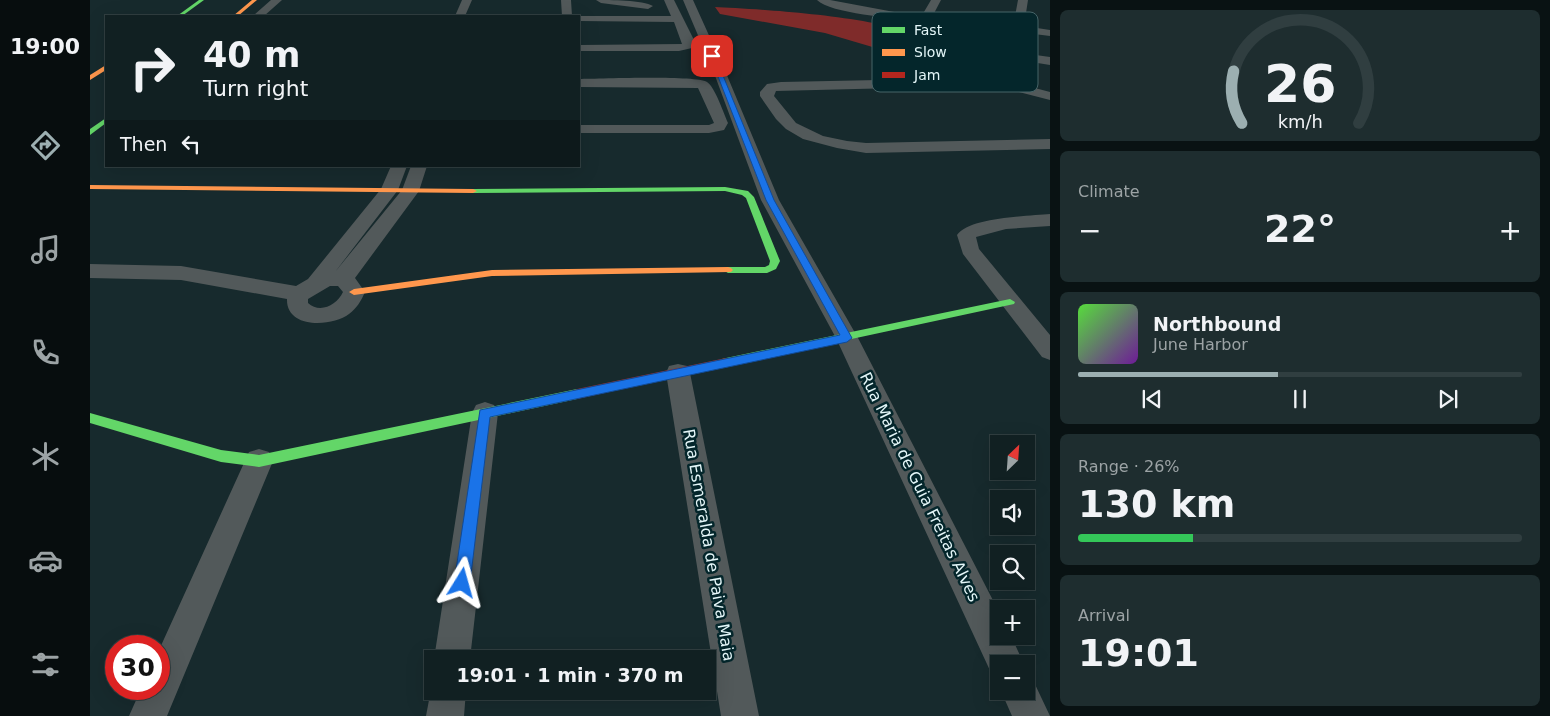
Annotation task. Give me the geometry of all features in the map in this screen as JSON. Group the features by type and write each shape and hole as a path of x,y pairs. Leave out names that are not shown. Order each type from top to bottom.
{"main road":[{"path":"180,15 202,0"},
{"path":"236,15 255,0"},
{"path":"90,78 105,67"},
{"path":"90,133 105,121"},
{"path":"90,187 410,191 694,188 736,190 750,197 774,261 773,267 767,270 492,273 348,286"},
{"path":"90,418 222,456 259,461 1010,302"}],"street":[{"path":"259,15 277,0"},
{"path":"460,15 467,0"},
{"path":"566,0 567,15"},
{"path":"600,0 667,6"},
{"name":"Rua Maria de Guia Freitas Alves","path":"688,0 770,200 847,338 1002,655"},
{"path":"809,0 845,12 872,16"},
{"path":"822,0 884,12"},
{"path":"929,12 936,0"},
{"path":"580,18 667,6"},
{"path":"580,48 686,47 688,46 688,40 667,6"},
{"path":"580,83 688,83 702,85 705,87 721,123 719,127 709,129 580,129"},
{"path":"872,84 781,86 772,87 767,92 790,126 827,141 847,146 866,148 1050,144"},
{"path":"1034,92 1050,96"},
{"path":"399,167 389,190 308,288 298,305 307,314 324,315 333,313 348,304 348,286 410,191 419,167"},
{"path":"1050,220 983,228 971,231 966,235 970,250 1050,351"},
{"path":"90,271 181,273 308,288 334,279 348,286"},
{"name":"Rua Esmeralda de Paiva Maia","path":"678,373 740,716"},
{"path":"453,650 485,413"},
{"path":"148,716 259,461"},
{"path":"445,716 447,700"},
{"path":"1024,700 1032,716"}],"shaded area":[{"path":"715,7 830,16 864,21 872,23 872,47 825,33 720,14"}],"traffic: fast":[{"path":"180,15 202,0"},
{"path":"90,133 105,121"},
{"path":"473,191 725,189 745,193 750,197 775,261 773,267 767,270 728,270"},
{"path":"726,362 1010,302"},
{"path":"90,418 221,456 259,461 577,394"}],"traffic: slow":[{"path":"236,15 255,0"},
{"path":"90,78 105,68"},
{"path":"90,187 473,191"},
{"path":"354,292 492,273 728,270"}],"traffic: jam":[{"path":"577,394 726,362"}],"route":[{"path":"462,583 485,413 847,338 770,200 712,56"}]}
